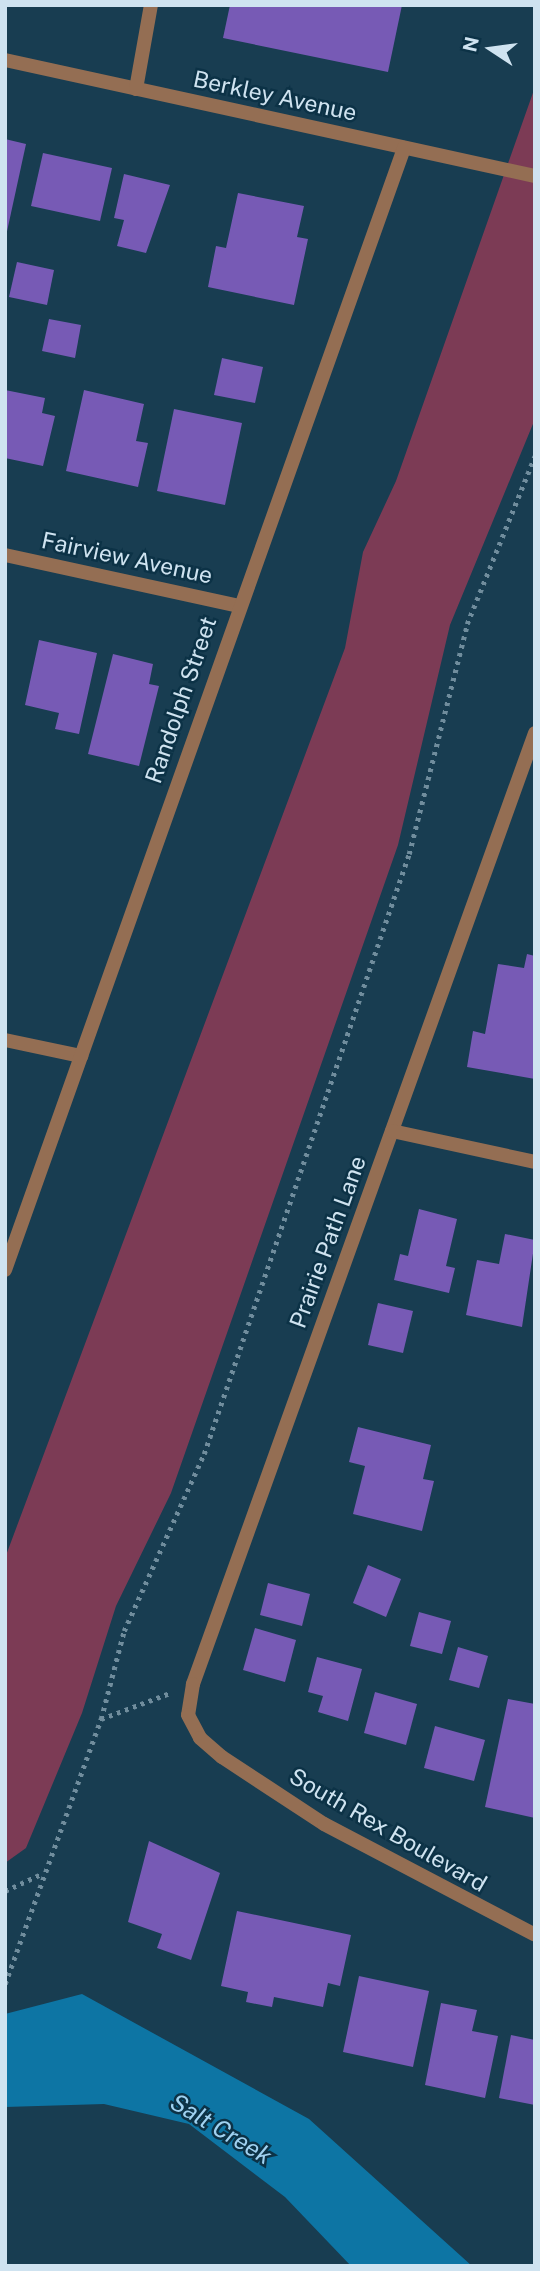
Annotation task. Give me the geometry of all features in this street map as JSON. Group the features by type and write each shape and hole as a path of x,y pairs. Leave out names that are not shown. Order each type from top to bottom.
{"street":[{"path":"136,89 151,5"},
{"name":"Berkley Avenue","path":"5,60 535,176"},
{"name":"Randolph Street","path":"5,1270 238,606 404,148"},
{"name":"Fairview Avenue","path":"5,555 238,606"},
{"name":"Prairie Path Lane","path":"222,1757 200,1738 188,1715 193,1684 535,733"},
{"path":"5,1040 80,1056"},
{"path":"392,1131 535,1162"},
{"name":"South Rex Boulevard","path":"222,1757 384,1860 535,1935"}],"path":[{"path":"5,1984 41,1874 101,1719 124,1631 204,1454 409,854 467,624 535,456"},
{"path":"101,1719 193,1684"},
{"path":"5,1891 41,1874"}],"shaded area":[{"path":"535,87 535,419 450,625 398,845 171,1493 116,1606 82,1713 26,1848 5,1863 5,1558 345,648 363,552 396,481"}],"water":[{"name":"Salt Creek","path":"82,1994 309,2119 472,2266 351,2266 285,2197 189,2124 104,2104 5,2107 5,2014"}],"building":[{"path":"230,5 402,5 388,72 223,38"},
{"path":"5,139 26,144 6,236 5,236"},
{"path":"43,153 112,168 100,221 31,206"},
{"path":"124,174 170,185 146,253 117,246 124,220 114,218"},
{"path":"238,193 304,206 297,237 308,239 294,305 208,287 216,246 226,248"},
{"path":"17,262 54,270 47,305 9,297"},
{"path":"49,319 81,325 75,358 42,351"},
{"path":"222,358 263,367 255,403 214,395"},
{"path":"5,390 45,398 42,413 55,416 43,466 5,458"},
{"path":"84,390 144,404 136,441 148,443 138,487 66,471"},
{"path":"174,409 242,423 225,505 157,491"},
{"path":"39,640 97,653 79,734 55,729 59,713 25,705"},
{"path":"113,654 153,664 149,684 159,686 139,766 88,754"},
{"path":"527,954 535,956 535,1079 467,1067 473,1031 485,1034 498,964 524,968"},
{"path":"419,1209 457,1219 446,1266 455,1268 449,1293 394,1280 400,1254 408,1256"},
{"path":"505,1234 535,1240 522,1327 466,1315 477,1260 499,1264"},
{"path":"378,1303 413,1311 403,1353 368,1345"},
{"path":"358,1427 431,1445 423,1479 434,1481 422,1531 353,1514 365,1466 349,1462"},
{"path":"368,1565 401,1579 386,1617 353,1603"},
{"path":"268,1583 310,1594 302,1626 260,1615"},
{"path":"419,1612 451,1621 442,1654 410,1646"},
{"path":"255,1628 296,1640 285,1682 243,1670"},
{"path":"458,1647 488,1656 479,1688 449,1680"},
{"path":"317,1657 362,1669 348,1721 318,1712 323,1696 308,1692"},
{"path":"375,1692 417,1704 406,1745 364,1733"},
{"path":"508,1699 535,1704 535,1818 485,1807"},
{"path":"435,1726 485,1740 474,1781 424,1768"},
{"path":"149,1841 220,1873 191,1960 157,1948 162,1934 128,1922"},
{"path":"237,1911 351,1935 340,1986 328,1983 323,2007 274,1997 272,2007 246,2002 248,1992 221,1986"},
{"path":"359,1976 429,1991 413,2067 343,2052"},
{"path":"441,2003 477,2010 472,2031 498,2036 485,2098 425,2085"},
{"path":"511,2035 535,2040 535,2105 499,2098"}]}
